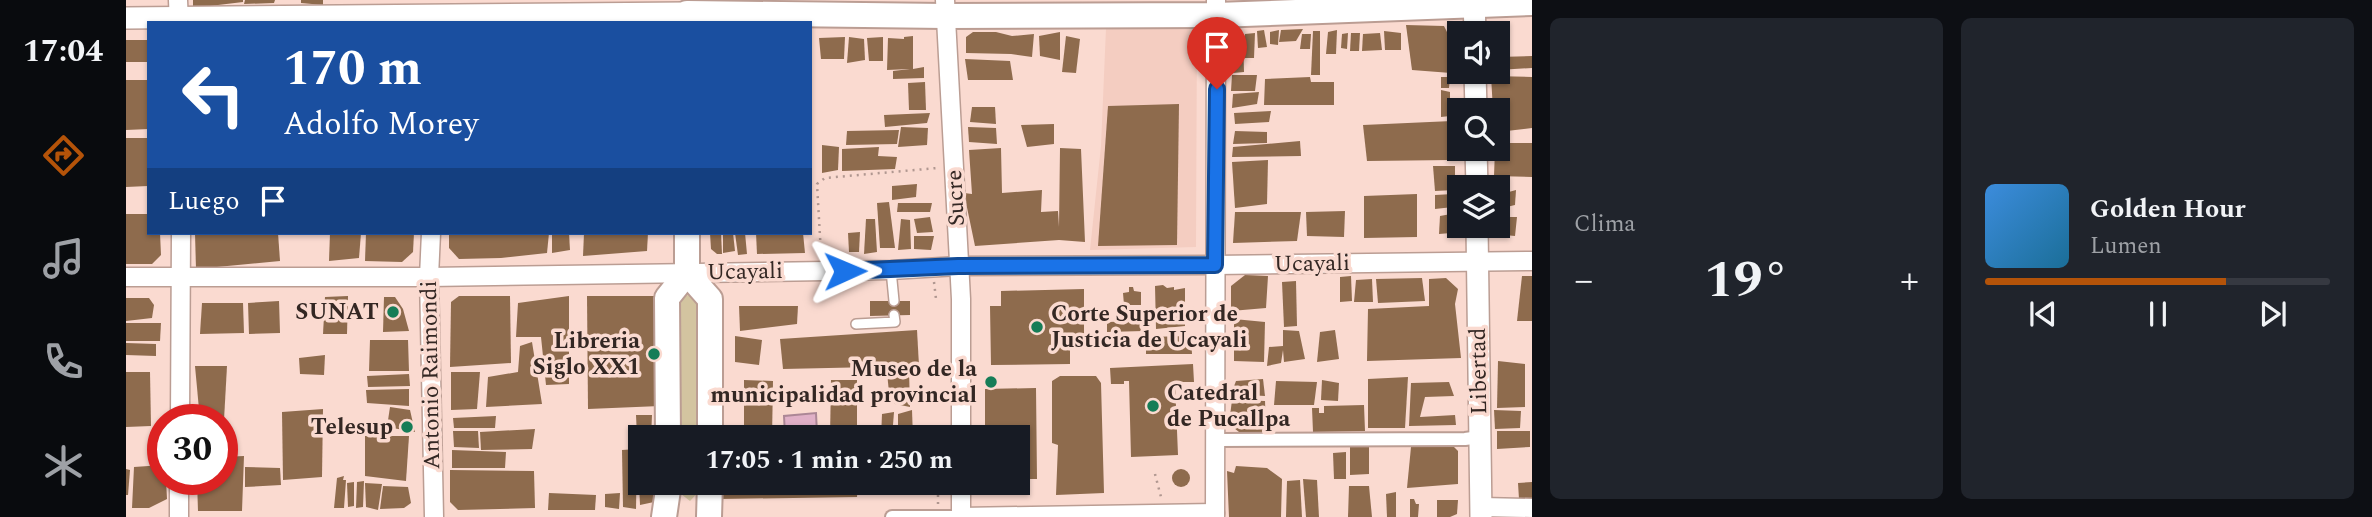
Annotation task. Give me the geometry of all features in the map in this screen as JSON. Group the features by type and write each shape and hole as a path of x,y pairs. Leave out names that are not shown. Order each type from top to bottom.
{"main road":[{"path":"687,9 1217,8 1532,3"},
{"path":"668,425 667,298 687,273 687,235"},
{"path":"687,273 710,299 710,425"},
{"path":"664,517 667,495"},
{"path":"709,517 710,495"}],"street":[{"path":"1474,2 1475,21"},
{"name":"Sucre","path":"945,8 966,385 962,425"},
{"path":"892,517 1215,515 1217,8"},
{"path":"126,18 178,13 687,9"},
{"path":"180,404 181,235"},
{"name":"Antonio Raimondi","path":"431,235 429,277 434,517"},
{"name":"Libertad","path":"1477,238 1482,512"},
{"name":"Ucayali","path":"126,277 429,277 891,270 958,266 1532,261"},
{"path":"1217,440 1480,437"},
{"path":"179,495 179,517"},
{"path":"961,495 961,517"},
{"path":"1482,512 1532,508"}],"lane":[{"path":"891,270 894,301"},
{"path":"856,324 895,323 894,315"}],"path":[{"path":"822,271 817,184 825,178 954,166"},
{"path":"1156,474 1164,514"}],"shaded area":[{"path":"1197,24 1196,247 1090,250 1101,146 1106,28"},
{"path":"688,295 701,302 704,425 675,425 671,302"},
{"path":"816,413 817,425 784,425 784,416"},
{"path":"682,495 696,495 690,501"}],"building":[{"path":"193,0 243,0 243,2 193,8"},
{"path":"245,0 275,0 274,3 244,4"},
{"path":"301,0 323,0 323,5 301,3"},
{"path":"1406,25 1444,26 1447,32 1447,73 1412,70"},
{"path":"1303,29 1296,41 1279,42 1281,30"},
{"path":"1264,30 1267,47 1258,48 1257,31"},
{"path":"1279,30 1278,45 1270,44 1270,32"},
{"path":"1337,30 1336,54 1326,54 1328,32"},
{"path":"1313,31 1320,31 1320,75 1311,75"},
{"path":"1384,31 1401,33 1401,50 1385,50"},
{"path":"973,32 996,32 1012,36 1034,34 1032,57 966,53 966,37"},
{"path":"1060,32 1060,60 1040,56 1039,36"},
{"path":"1238,33 1243,34 1244,72 1233,73 1234,38"},
{"path":"1255,33 1254,58 1245,58 1245,34"},
{"path":"1348,33 1347,49 1341,48 1342,34"},
{"path":"1351,33 1360,33 1359,51 1350,51"},
{"path":"1380,33 1382,50 1362,51 1363,34"},
{"path":"1302,34 1311,34 1310,49 1300,49"},
{"path":"913,36 913,69 924,67 924,78 893,79 893,71 910,69 887,70 888,38 904,39"},
{"path":"1066,36 1080,39 1076,73 1062,72"},
{"path":"845,37 844,59 821,59 819,38"},
{"path":"849,37 864,39 865,60 847,63"},
{"path":"883,37 883,61 869,61 867,38"},
{"path":"126,40 147,40 147,62 126,62"},
{"path":"1532,56 1532,68 1510,69 1510,57"},
{"path":"965,59 1010,61 1013,80 968,80"},
{"path":"1232,75 1257,75 1255,91 1231,91"},
{"path":"1510,76 1532,77 1532,128 1510,131 1510,98 1492,98 1491,84 1510,84"},
{"path":"1310,77 1311,82 1334,82 1334,105 1264,105 1265,79"},
{"path":"1441,77 1447,77 1449,88 1441,88"},
{"path":"126,80 147,80 147,129 126,130"},
{"path":"925,82 926,110 909,110 908,83"},
{"path":"1441,90 1450,92 1450,98 1447,98 1447,116 1441,117"},
{"path":"1259,92 1257,104 1232,108 1233,94"},
{"path":"1179,104 1177,245 1098,246 1108,106"},
{"path":"972,107 995,107 996,124 970,122"},
{"path":"1271,111 1269,122 1235,124 1234,113"},
{"path":"930,113 927,123 885,127 884,115"},
{"path":"1447,121 1447,160 1367,161 1363,125"},
{"path":"1054,124 1054,144 1027,147 1021,125"},
{"path":"901,127 928,128 927,145 898,147"},
{"path":"968,127 996,128 997,144 969,142"},
{"path":"899,130 897,144 846,145 847,131"},
{"path":"1235,131 1267,132 1267,143 1233,144"},
{"path":"126,138 147,138 147,186 126,187"},
{"path":"1300,141 1301,156 1232,157 1233,147"},
{"path":"1510,143 1532,143 1532,177 1494,175 1495,161 1510,161"},
{"path":"822,145 839,147 838,170 822,173"},
{"path":"879,147 878,156 897,157 895,169 842,171 842,149"},
{"path":"1001,148 1002,193 1042,190 1041,212 1058,211 1059,227 1060,148 1081,149 1085,242 1059,240 975,246 964,193 972,194 969,150"},
{"path":"1268,160 1267,204 1235,208 1232,162"},
{"path":"1433,166 1455,166 1455,175 1447,175 1447,190 1435,191"},
{"path":"917,184 916,197 892,200 892,186"},
{"path":"1516,190 1515,205 1510,206 1510,192"},
{"path":"1417,194 1417,237 1364,238 1364,196"},
{"path":"1447,194 1447,208 1435,209 1435,195"},
{"path":"889,202 895,248 880,248 877,203"},
{"path":"898,203 932,203 930,212 897,212"},
{"path":"1345,211 1344,237 1307,236 1306,212"},
{"path":"1235,212 1301,212 1297,241 1233,243"},
{"path":"126,214 147,214 147,235 160,235 161,255 152,264 126,264"},
{"path":"1447,215 1447,233 1439,234 1440,216"},
{"path":"930,217 933,232 917,233 914,219"},
{"path":"1510,217 1517,217 1515,236 1510,236"},
{"path":"866,219 875,219 877,252 864,254"},
{"path":"901,219 910,220 911,249 898,250"},
{"path":"860,232 859,252 849,252 848,233"},
{"path":"195,235 278,235 280,261 196,269"},
{"path":"330,235 361,235 359,258 329,261"},
{"path":"366,235 414,235 413,252 402,262 365,261"},
{"path":"449,235 549,235 547,253 459,259 449,248"},
{"path":"552,235 569,235 570,250 552,253"},
{"path":"584,235 648,235 647,251 583,256"},
{"path":"710,235 721,235 722,254 711,249"},
{"path":"723,235 733,235 735,251 723,253"},
{"path":"735,235 745,235 747,254 738,255"},
{"path":"756,235 803,235 805,253 757,254"},
{"path":"914,236 934,236 931,250 914,249"},
{"path":"1245,275 1268,276 1266,308 1231,311 1231,286"},
{"path":"1351,276 1352,301 1340,302 1340,277"},
{"path":"1522,276 1532,276 1532,321 1517,321"},
{"path":"1422,278 1425,301 1378,303 1376,279"},
{"path":"1446,278 1458,289 1455,304 1461,358 1367,361 1368,309 1429,306 1429,279"},
{"path":"1372,279 1373,302 1354,302 1356,280"},
{"path":"1296,281 1297,326 1284,327 1282,282"},
{"path":"1163,285 1167,288 1174,287 1174,290 1185,288 1185,326 1156,329 1155,286"},
{"path":"1129,287 1141,292 1141,305 1124,305 1123,293 1129,292"},
{"name":"Corte Superior de Justicia de Ucayali","path":"1084,289 1084,349 1070,349 1070,364 991,365 990,306 1001,306 1001,291"},
{"path":"348,296 347,334 323,334 325,297"},
{"path":"459,296 510,296 511,363 450,367 451,302"},
{"path":"569,296 569,384 546,385 541,337 516,337 518,303"},
{"path":"587,296 664,296 660,406 588,409"},
{"path":"384,297 395,297 403,309 409,331 383,332"},
{"path":"126,298 149,298 154,305 152,318 126,321"},
{"path":"279,301 280,333 249,334 248,303"},
{"path":"870,301 910,301 910,315 870,316"},
{"path":"202,303 243,303 244,333 200,334"},
{"path":"739,306 798,306 797,324 740,331"},
{"path":"1234,319 1265,322 1264,362 1234,361"},
{"path":"1142,321 1143,331 1107,332 1107,322"},
{"path":"126,323 161,323 160,341 126,341"},
{"path":"917,330 919,366 783,369 780,339"},
{"path":"1283,330 1299,331 1305,359 1284,362 1283,350 1281,363 1267,366 1269,347 1283,346"},
{"path":"1335,330 1339,359 1317,362 1320,332"},
{"path":"735,336 762,340 759,365 735,362"},
{"path":"1191,336 1192,354 1146,354 1146,337"},
{"path":"370,340 408,340 409,371 369,371"},
{"path":"532,342 542,404 486,407 488,377 518,372 520,346"},
{"path":"126,343 156,344 156,356 126,355"},
{"path":"325,355 324,375 300,374 299,358"},
{"path":"1498,361 1525,364 1525,407 1497,408"},
{"path":"1193,364 1194,382 1175,382 1178,455 1131,457 1129,381 1124,381 1124,384 1111,384 1110,368"},
{"path":"195,366 227,366 225,404 199,404"},
{"path":"909,370 910,407 890,403 887,372"},
{"path":"126,372 150,372 151,404 147,404 147,426 126,427"},
{"path":"451,372 480,372 477,409 451,410"},
{"path":"409,374 410,386 368,387 367,376"},
{"path":"1060,376 1096,376 1101,383 1104,493 1056,495 1058,445 1052,443 1052,381"},
{"path":"1408,377 1405,428 1368,428 1368,379"},
{"path":"1263,379 1265,396 1231,394 1236,381"},
{"path":"744,380 773,381 772,425 744,425"},
{"path":"831,380 857,380 857,425 830,425"},
{"path":"1322,380 1339,383 1338,401 1321,400"},
{"path":"1276,381 1317,382 1314,405 1274,405"},
{"path":"1449,382 1454,396 1425,397 1420,417 1455,415 1456,425 1409,426 1411,383"},
{"path":"1036,388 1037,479 1030,479 1030,425 985,425 985,389"},
{"path":"409,389 409,406 367,403 366,390"},
{"path":"1232,400 1265,401 1266,433 1239,432 1229,424"},
{"path":"1364,405 1365,431 1313,432 1312,408 1319,408 1319,413 1324,413 1324,406"},
{"path":"390,407 410,410 415,432 387,427"},
{"path":"323,409 322,477 283,480 282,412"},
{"path":"912,410 913,425 898,425 898,414"},
{"path":"1494,410 1521,411 1520,428 1495,429"},
{"path":"894,412 893,425 882,425 882,414"},
{"path":"636,415 652,415 652,425 636,425"},
{"path":"496,416 495,428 454,428 453,418"},
{"path":"535,429 532,449 481,450 480,432"},
{"path":"453,431 478,431 479,448 454,447"},
{"path":"1497,431 1530,431 1530,447 1497,449"},
{"path":"365,436 409,436 406,481 365,476"},
{"path":"1451,444 1458,451 1458,484 1407,488 1411,447"},
{"path":"1350,446 1369,447 1369,474 1350,475"},
{"path":"452,450 506,452 505,468 452,468"},
{"path":"622,450 628,450 628,495 636,495 636,509 623,507"},
{"path":"1346,452 1346,479 1334,479 1333,453"},
{"path":"238,456 244,456 242,511 198,511 197,495 238,495"},
{"path":"147,466 147,495 167,495 167,499 149,508 132,508 134,467"},
{"path":"1236,466 1267,468 1282,479 1281,517 1229,517 1227,471 1234,473"},
{"path":"245,467 280,468 281,485 245,487"},
{"path":"126,469 130,470 128,495 126,495"},
{"path":"1181,469 1187,472 1190,478 1187,484 1181,487 1175,484 1172,478 1175,472"},
{"path":"450,470 534,471 535,508 458,510 450,502"},
{"path":"344,476 344,508 334,508 337,478"},
{"path":"1303,479 1317,480 1319,517 1306,517"},
{"path":"1300,480 1302,517 1286,517 1287,481"},
{"path":"364,481 363,507 356,508 357,482"},
{"path":"354,482 354,506 348,507 347,483"},
{"path":"1532,482 1532,499 1519,499 1518,483"},
{"path":"365,483 382,484 378,510 366,507"},
{"path":"383,486 408,487 411,503 404,508 380,509"},
{"path":"1349,486 1369,486 1372,517 1348,517"},
{"path":"1396,492 1396,517 1387,517 1386,494"},
{"path":"549,493 596,495 595,510 548,510"},
{"path":"620,493 619,509 605,507 605,494"},
{"path":"640,495 654,495 654,502 640,505"},
{"path":"720,495 857,495 857,497 720,499"},
{"path":"1410,499 1419,504 1418,517 1410,517"},
{"path":"1437,500 1458,500 1457,514 1437,517"}],"place":[{"name":"SUNAT","path":"393,312"},
{"name":"Corte Superior de Justicia de Ucayali","path":"1037,327"},
{"name":"Libreria Siglo XX1","path":"654,354"},
{"name":"Museo de la municipalidad provincial","path":"991,382"},
{"name":"Catedral de Pucallpa","path":"1153,406"},
{"name":"Telesup","path":"407,427"}],"route":[{"path":"845,271 958,266 1215,265 1217,89"}]}
